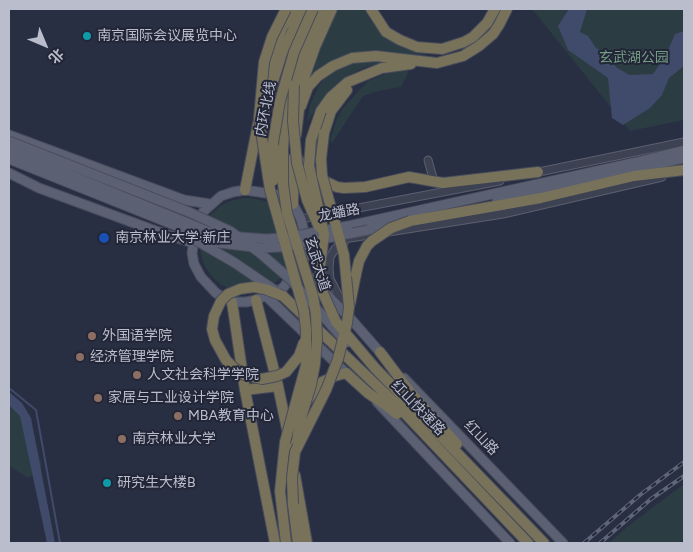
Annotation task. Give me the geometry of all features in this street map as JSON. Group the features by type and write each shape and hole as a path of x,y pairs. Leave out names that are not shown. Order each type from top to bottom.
{"highway":[{"path":"277,219 262,143 259,108 261,78 266,56 276,26 286,9"},
{"path":"245,190 254,139 274,50 282,28 294,9"},
{"path":"254,139 282,53 303,9"},
{"name":"内环北线","path":"277,219 273,181 273,143 277,118 294,52 313,9"},
{"name":"内环北线","path":"294,85 307,44 323,9"},
{"path":"332,9 315,47 302,84 294,148 296,160 302,166 326,182 344,188 365,187 409,177 443,183 538,172"},
{"path":"371,9 386,32 400,40 417,47 442,49 473,37 487,23 495,9"},
{"path":"349,307 344,255 321,167 322,141 326,123 326,103 348,82 382,68 421,62 446,61 471,52 493,34 507,9"},
{"path":"300,106 312,82 325,70 342,61 364,56 376,56 421,62"},
{"path":"293,204 294,85"},
{"name":"玄武大道","path":"293,450 311,385 317,339 313,296 287,212 284,196 283,147 294,85"},
{"name":"红山快速路","path":"326,111 316,122 311,140 309,166 324,234 320,276 327,305 336,322 402,403 473,486 528,543"},
{"path":"294,148 307,200 316,224 324,234"},
{"path":"293,450 326,390 338,359 359,261 372,241 391,228 410,221 541,198 634,176 684,171"},
{"name":"玄武大道","path":"277,219 304,311 306,330 304,380 290,423 281,476 281,505 286,543"},
{"path":"283,296 265,289 240,289 228,294 221,301 214,316 212,329 215,340 226,360 244,375 262,378 277,376 286,372 299,356 306,330"},
{"name":"红山快速路","path":"283,296 483,479 544,543"},
{"path":"261,298 293,450 307,543"},
{"path":"232,302 245,390 275,543"},
{"path":"380,352 411,393 448,433 483,479"},
{"path":"298,543 292,504 292,478 293,450 300,414 308,397 322,382 335,376 346,373 368,393 388,406 473,486"},
{"path":"245,390 278,386"}],"main road":[{"path":"9,136 184,200 210,204"},
{"path":"9,141 190,212 230,231 260,253 290,279 350,346 375,368"},
{"name":"龙蟠路","path":"9,150 207,231 227,236 267,239 290,237 348,226 684,150"},
{"name":"龙蟠路","path":"9,159 205,238 236,246 261,248 281,247 368,230 684,158"},
{"path":"9,164 167,226 235,263 283,296"},
{"path":"9,174 39,188 193,243"},
{"path":"245,190 279,196 293,204 301,218 307,244 305,257 283,288 261,298 246,302 232,302 216,293 201,277 194,264 193,243 197,222 210,204 221,196 245,190"},
{"name":"红山路","path":"298,268 351,319 380,352 563,543"},
{"path":"261,298 346,373"},
{"path":"368,393 510,543"}],"street":[{"name":"龙蟠路","path":"301,218 444,192 684,142"},
{"path":"428,160 433,178"},
{"name":"龙蟠路","path":"307,244 504,214 684,171"},
{"path":"351,319 333,284 329,269 330,257 335,249 342,243 356,238"}],"green space":[{"path":"338,9 364,9 371,21 387,37 403,47 427,51 428,54 411,55 377,50 354,53 335,60 315,74 312,72 313,68"},
{"name":"玄武湖公园","path":"532,9 684,9 684,120 630,131"},
{"path":"368,60 382,60 390,63 380,63 351,74 328,92 307,122 310,105 324,79 340,68"},
{"path":"407,70 408,73 401,87 363,96 332,143 330,140 343,108 368,81 390,72"},
{"path":"247,198 265,201 280,212 291,227 294,245 291,263 280,278 265,289 247,292 229,289 214,278 203,263 200,245 203,227 214,212 229,201"},
{"path":"9,394 29,415 42,467 28,478 9,466"},
{"path":"684,484 684,540 677,543 609,543 627,527"}],"water":[{"path":"569,9 587,9 580,32 588,36 596,48 608,54 616,67 629,75 653,74 666,55 675,34 684,31 684,66 669,78 662,95 650,108 623,125 612,118 608,78 568,50 558,26"},
{"path":"9,392 22,403 31,418 55,543 47,543 20,416 9,405"}],"waterway":[{"path":"9,388 36,410 60,543"}],"railway":[{"path":"584,543 640,495 684,462"},
{"path":"600,543 651,499 684,476"}],"place":[{"name":"南京国际会议展览中心","path":"87,36"},
{"name":"南京林业大学·新庄","path":"104,238"},
{"name":"外国语学院","path":"92,336"},
{"name":"经济管理学院","path":"80,357"},
{"name":"人文社会科学学院","path":"137,375"},
{"name":"家居与工业设计学院","path":"98,398"},
{"name":"MBA教育中心","path":"178,416"},
{"name":"南京林业大学","path":"122,439"},
{"name":"研究生大楼B","path":"107,483"}]}
